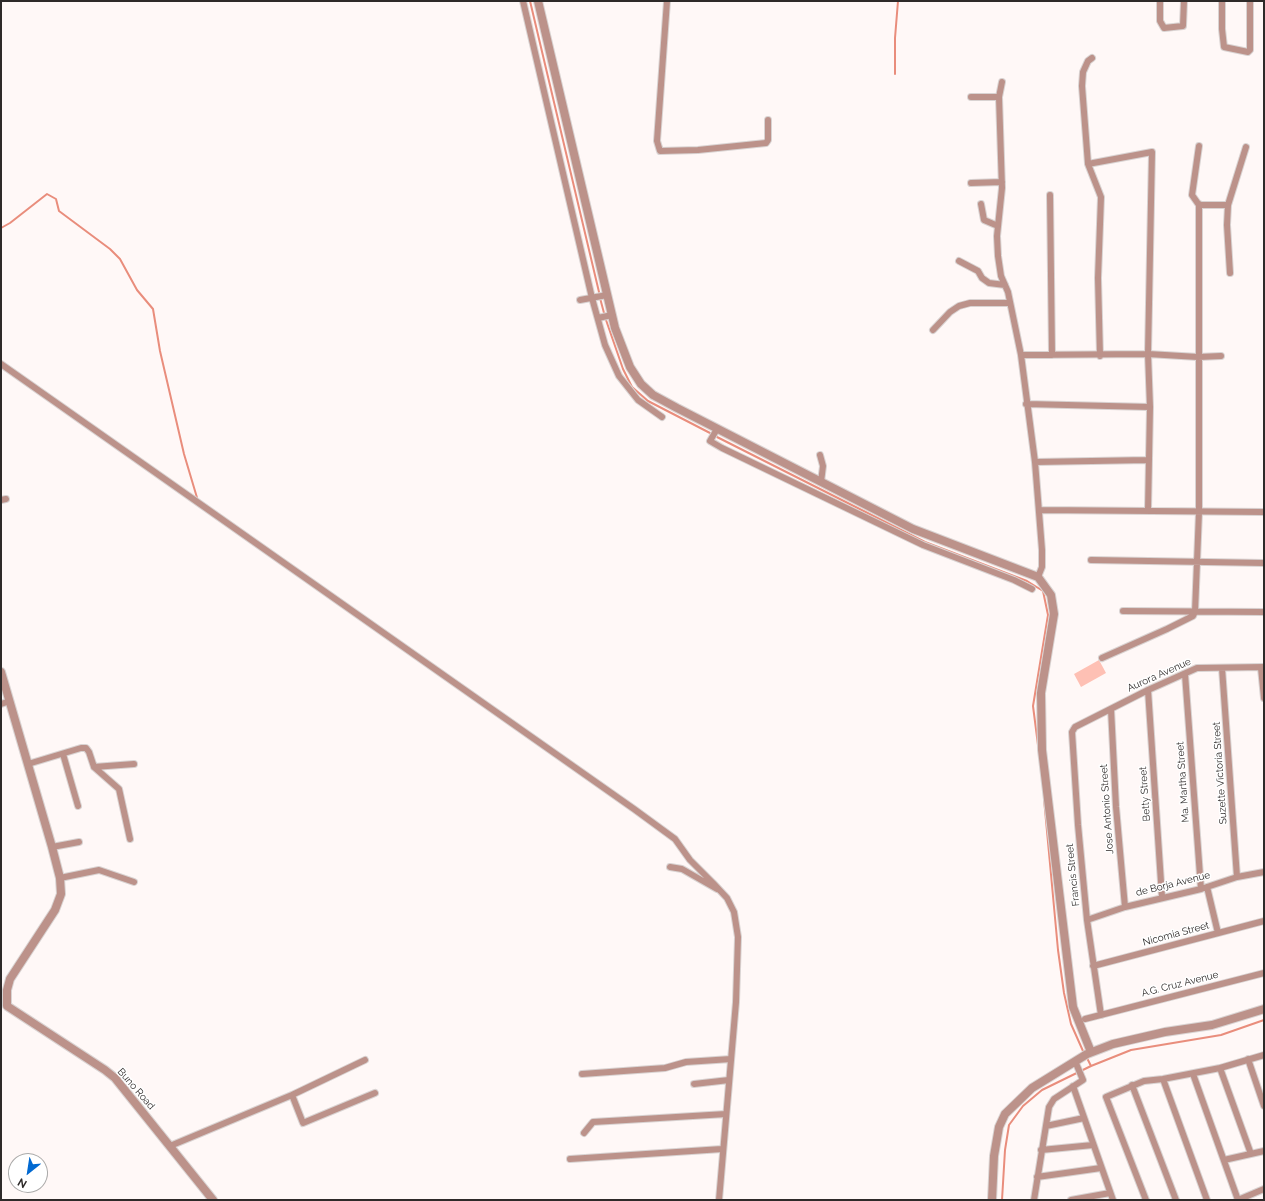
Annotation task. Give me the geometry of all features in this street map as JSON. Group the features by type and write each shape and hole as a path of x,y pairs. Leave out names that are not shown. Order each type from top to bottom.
{"street":[{"path":"523,1 592,298 605,345 619,376 638,400 662,417"},
{"path":"538,1 612,315 623,352 640,384 663,400 717,429 913,530 1038,578 1048,588 1054,608 1041,693 1042,750 1073,1007 1091,1052"},
{"path":"667,1 657,135 660,151 669,152 766,143 768,140 768,120"},
{"path":"1160,1 1160,21 1164,28 1183,26 1184,1"},
{"path":"1222,1 1224,47 1248,52 1250,50 1250,1"},
{"path":"1092,58 1088,61 1083,72 1082,86 1088,164 1101,197 1098,278 1100,356"},
{"path":"1002,82 998,96 1002,182 998,226 998,256 1001,276 1010,302 1021,355 1026,404 1035,462 1040,510 1042,567 1038,578"},
{"path":"972,97 998,96"},
{"path":"1102,658 1167,629 1193,616 1195,612 1199,512 1199,205 1192,195 1199,146"},
{"path":"1230,272 1227,225 1228,205 1246,147"},
{"path":"1088,164 1152,152 1148,354 1150,407 1148,511"},
{"path":"971,183 1002,182"},
{"path":"1050,195 1052,356"},
{"path":"981,204 984,220 998,226"},
{"path":"1199,205 1228,205"},
{"path":"958,261 978,271 982,278 989,283 1005,285"},
{"path":"580,300 607,295"},
{"path":"933,330 950,312 959,306 970,303 1010,302"},
{"path":"598,318 612,315"},
{"path":"1021,355 1100,356 1148,354 1198,357 1221,356"},
{"path":"1,364 675,839 690,860 720,891 734,912 738,936 736,1002 722,1149 719,1200"},
{"path":"1026,404 1150,407"},
{"path":"717,429 710,441 722,448 917,542 1014,580 1032,589"},
{"path":"820,455 823,466 821,482"},
{"path":"1035,462 1148,460"},
{"path":"1040,510 1264,512"},
{"path":"1091,560 1264,563"},
{"path":"1123,611 1264,612"},
{"path":"1263,667 1264,698"},
{"name":"Aurora Avenue","path":"1072,732 1076,727 1148,690 1201,668 1263,667"},
{"name":"Suzette Victoria Street","path":"1222,668 1237,877"},
{"path":"1,672 52,847 60,878 61,894 58,905 10,979 4,1005"},
{"name":"Ma. Martha Street","path":"1185,674 1204,888 1218,933"},
{"name":"Betty Street","path":"1148,690 1162,897"},
{"path":"1,704 10,701"},
{"name":"Jose Antonio Street","path":"1111,709 1116,807 1125,907"},
{"name":"Francis Street","path":"1072,732 1078,825 1087,920 1101,1015"},
{"path":"28,764 81,748 86,748 89,752 94,767 119,789 130,839"},
{"path":"62,754 78,806"},
{"path":"94,767 134,764"},
{"path":"52,847 79,842"},
{"path":"670,867 682,869 720,891"},
{"path":"60,878 99,870 134,882"},
{"name":"de Borja Avenue","path":"1087,920 1125,907 1204,888 1237,877 1264,872"},
{"name":"Nicomia Street","path":"1093,966 1264,921"},
{"name":"A.G. Cruz Avenue","path":"1085,1019 1264,973"},
{"name":"Buno Road","path":"4,1005 105,1070 123,1087 212,1200"},
{"path":"992,1200 997,1137 1005,1114 1032,1088 1077,1064 1091,1052 1135,1039 1212,1025 1264,1009"},
{"path":"1146,1200 1106,1098 1132,1085 1144,1081 1193,1074 1220,1068 1264,1054"},
{"path":"582,1074 665,1068 686,1062 731,1058"},
{"path":"1248,1059 1264,1106"},
{"path":"170,1146 292,1095 365,1060"},
{"path":"1034,1200 1051,1102 1083,1080 1077,1064"},
{"path":"1220,1068 1251,1154"},
{"path":"1193,1074 1238,1200 1264,1189"},
{"path":"1163,1079 1207,1200"},
{"path":"694,1084 729,1080"},
{"path":"1132,1085 1176,1200"},
{"path":"1073,1086 1113,1200"},
{"path":"292,1095 303,1123 375,1093"},
{"path":"584,1133 593,1122 726,1114"},
{"path":"1046,1126 1084,1118"},
{"path":"1042,1150 1093,1145"},
{"path":"570,1159 722,1149"},
{"path":"1224,1160 1264,1151"},
{"path":"1037,1178 1101,1168"},
{"path":"1071,1200 1110,1193"}],"shaded area":[{"path":"1099,660 1106,673 1081,687 1074,674"}],"waterway":[{"path":"530,1 599,292"},
{"path":"895,74 895,38 898,1"},
{"path":"1,228 10,223 47,194 56,199 59,211 110,249 120,259 137,290 153,309 160,351 184,454 198,501"},
{"path":"600,298 604,313"},
{"path":"606,320 623,369 632,387 648,401 710,433"},
{"path":"717,437 925,542 1027,581 1043,591 1048,615 1033,706 1038,745"},
{"path":"1044,799 1058,950 1064,993 1071,1024 1083,1051"},
{"path":"1002,1200 1005,1150 1009,1125 1023,1106 1042,1090 1091,1066 1131,1050 1221,1035 1264,1020"},
{"path":"1087,1058 1091,1066"}]}
